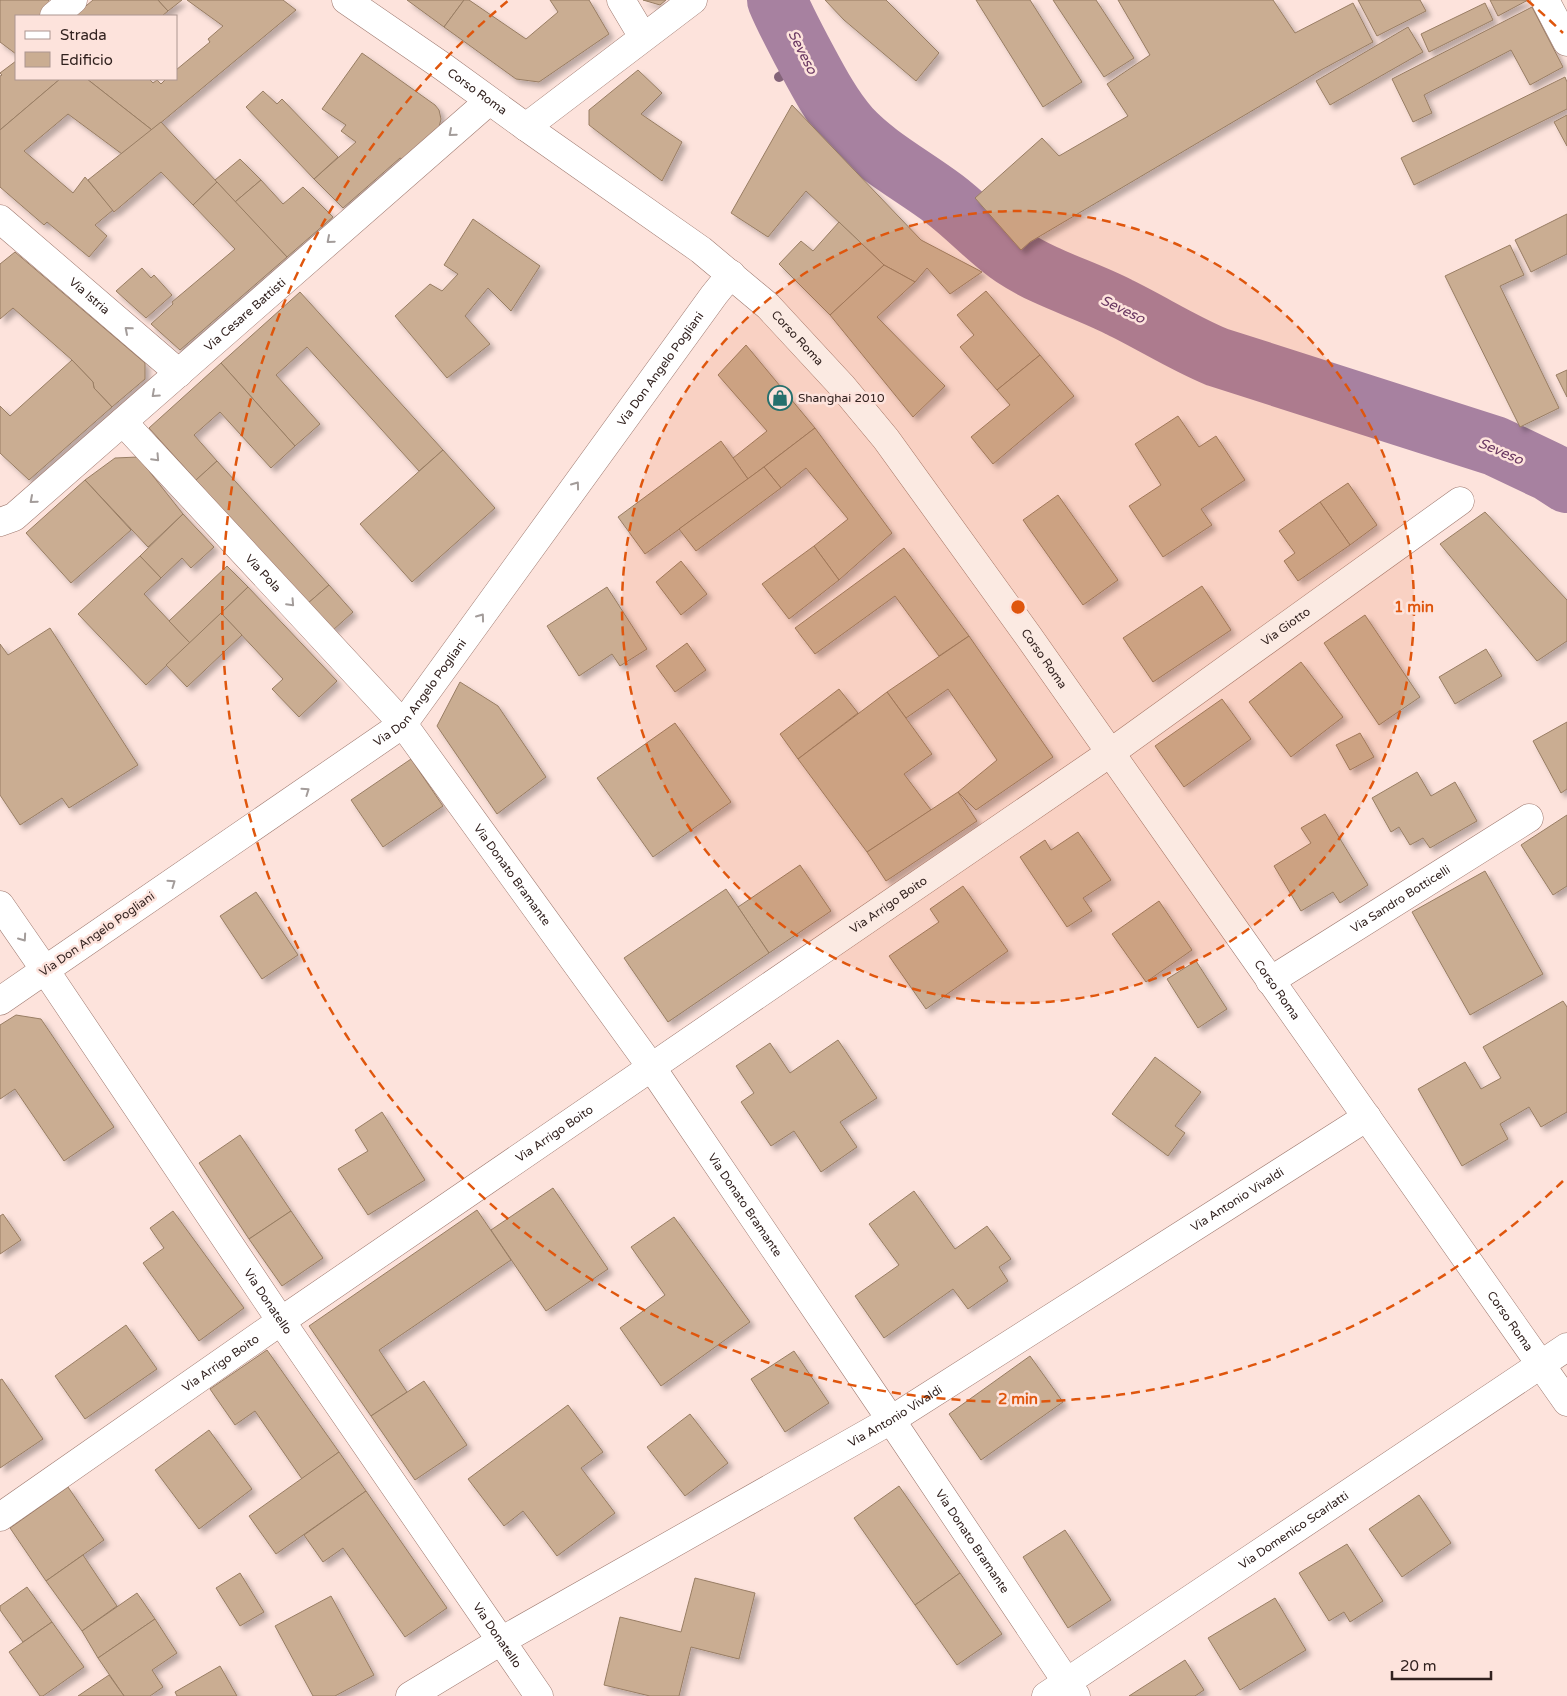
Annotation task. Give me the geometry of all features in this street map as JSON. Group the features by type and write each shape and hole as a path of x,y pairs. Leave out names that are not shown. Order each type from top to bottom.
{"street":[{"path":"55,15 73,0"},
{"name":"Corso Roma","path":"346,0 701,250 768,306 842,386 886,439 1029,637 1567,1402"},
{"path":"621,0 643,37"},
{"path":"526,127 693,0"},
{"path":"1545,0 1567,42"},
{"name":"Via Cesare Battisti","path":"0,522 14,517 489,101"},
{"name":"Via Istria","path":"0,219 179,373"},
{"name":"Via Don Angelo Pogliani","path":"0,1001 403,724 708,302 731,274"},
{"name":"Via Pola","path":"123,422 403,724"},
{"name":"Via Giotto","path":"1110,753 1460,501"},
{"name":"Via Donato Bramante","path":"403,724 652,1068 891,1420 1063,1691"},
{"name":"Via Arrigo Boito","path":"0,1517 281,1321 1110,753"},
{"name":"Via Sandro Botticelli","path":"1270,981 1529,818"},
{"name":"Via Donatello","path":"0,905 281,1321 538,1696"},
{"name":"Via Antonio Vivaldi","path":"410,1696 502,1641 891,1420 1367,1117"},
{"name":"Via Domenico Scarlatti","path":"1063,1691 1567,1347"}],"building":[{"path":"0,0 48,0 53,4 40,15 15,15 15,53 0,42"},
{"path":"93,0 158,0 168,11 163,15 75,15"},
{"path":"158,0 182,0 168,11"},
{"path":"187,0 283,0 296,10 152,130 88,80 150,80 153,83 157,80 161,84 165,80 178,80 178,68 210,42 208,39 223,26"},
{"path":"407,0 464,0 444,27"},
{"path":"464,0 469,0 526,39 558,12 550,0 589,0 609,34 539,82 516,79 444,27"},
{"path":"643,0 666,0 660,5"},
{"path":"825,0 886,0 939,53 916,81 844,20"},
{"path":"976,0 1030,0 1082,82 1043,107"},
{"path":"1053,0 1096,0 1134,58 1104,77"},
{"path":"1118,0 1273,0 1295,33 1353,3 1373,42 1321,70 1030,242 1021,250 975,198 1042,138 1059,156 1128,116 1107,84 1150,55"},
{"path":"1358,0 1420,0 1426,11 1377,36"},
{"path":"1490,0 1528,0 1498,16"},
{"path":"1485,3 1493,20 1429,52 1421,34"},
{"path":"1532,7 1563,67 1530,85 1511,50 1424,95 1432,113 1413,122 1392,79"},
{"path":"1408,27 1423,52 1330,105 1316,81"},
{"path":"362,53 435,105 439,110 441,119 439,127 343,208 314,179 356,142 341,131 346,125 322,109"},
{"path":"15,62 15,80 59,80 0,130 0,76 2,75 0,73"},
{"path":"638,70 662,93 641,114 682,142 662,181 589,125 589,110"},
{"path":"1565,77 1567,82 1567,109 1414,185 1401,158"},
{"path":"59,80 88,80 152,130 122,154 68,114 24,151 73,193 85,177 113,210 95,225 107,236 89,257 47,222 44,225 0,187 0,130"},
{"path":"263,91 277,104 282,99 338,157 314,179 246,107"},
{"path":"792,105 921,240 982,272 950,294 927,268 915,282 884,265 806,191 768,237 731,213"},
{"path":"1567,115 1567,146 1554,122"},
{"path":"161,122 217,182 193,205 161,172 114,212 88,180"},
{"path":"240,159 261,180 235,202 215,180"},
{"path":"261,180 283,204 303,187 333,217 287,257 235,202"},
{"path":"217,182 287,257 180,350 151,324 173,304 172,302 235,249 193,205"},
{"path":"1567,214 1567,254 1531,272 1515,240"},
{"path":"473,219 540,266 511,311 488,288 465,316 490,344 447,378 395,316 430,284 442,291 458,274 444,265"},
{"path":"839,222 884,265 830,315 779,264 801,241 813,251"},
{"path":"1510,245 1524,275 1500,286 1559,408 1520,427 1445,276"},
{"path":"15,252 145,363 145,379 112,407 94,388 93,382 72,360 13,308 0,319 0,264"},
{"path":"884,265 915,282 877,317 945,386 913,417 830,315"},
{"path":"142,268 151,278 154,275 172,295 146,318 116,291"},
{"path":"986,291 1040,355 997,390 960,347 974,335 957,315"},
{"path":"300,292 443,450 419,471 307,347 276,375 320,424 295,446 221,363"},
{"path":"746,345 815,428 748,479 733,458 767,431 718,375"},
{"path":"1040,355 1074,396 993,464 971,437 1010,405 997,390"},
{"path":"72,360 93,382 94,388 112,407 29,480 0,453 0,406 10,416"},
{"path":"221,363 295,446 271,468 220,412 194,435 217,461 196,480 149,428"},
{"path":"1567,370 1567,397 1556,375"},
{"path":"1178,416 1199,447 1216,436 1245,480 1201,509 1212,525 1163,557 1129,506 1161,485 1135,444"},
{"path":"815,428 892,533 839,580 814,546 848,519 806,468 781,488 764,467"},
{"path":"721,441 748,479 645,554 618,517"},
{"path":"443,450 495,508 412,582 360,524"},
{"path":"138,457 183,514 148,547 85,480 115,458"},
{"path":"217,461 329,585 307,604 196,480"},
{"path":"764,467 781,488 696,551 679,529"},
{"path":"85,480 131,530 71,583 26,533"},
{"path":"1348,483 1377,525 1350,545 1320,502"},
{"path":"1058,495 1118,580 1083,605 1023,520"},
{"path":"1320,502 1350,545 1298,581 1284,561 1295,553 1279,531"},
{"path":"1485,512 1567,600 1567,641 1537,661 1440,544"},
{"path":"183,514 214,547 191,568 182,558 161,578 140,556"},
{"path":"814,546 839,580 789,619 762,584"},
{"path":"904,548 969,636 939,656 895,596 815,654 795,628"},
{"path":"140,556 161,578 144,594 190,643 146,685 78,614"},
{"path":"681,561 707,594 681,615 656,582"},
{"path":"227,566 248,587 190,643 169,621"},
{"path":"329,585 353,612 332,631 307,604"},
{"path":"1202,586 1231,630 1153,682 1123,638"},
{"path":"248,587 337,681 299,717 272,689 283,679 221,613"},
{"path":"607,587 647,649 620,666 612,654 579,676 547,626"},
{"path":"221,613 242,635 187,687 166,665"},
{"path":"1365,615 1420,697 1379,725 1324,643"},
{"path":"50,628 138,765 69,808 62,798 20,825 0,795 0,644 8,655"},
{"path":"969,636 1053,757 976,810 958,792 997,760 948,689 906,718 887,692"},
{"path":"687,643 706,670 675,692 656,666"},
{"path":"1486,649 1502,676 1455,704 1439,677"},
{"path":"1301,662 1343,717 1291,757 1249,702"},
{"path":"460,682 498,706 546,777 497,814 437,726"},
{"path":"839,689 858,713 798,759 780,734"},
{"path":"887,692 932,754 904,774 931,810 867,852 798,759"},
{"path":"1222,699 1251,739 1184,787 1155,746"},
{"path":"1567,722 1567,789 1561,793 1533,741"},
{"path":"675,723 731,802 653,857 597,778"},
{"path":"1360,733 1374,757 1350,770 1336,745"},
{"path":"411,759 443,806 383,847 351,800"},
{"path":"1417,772 1431,796 1455,782 1477,821 1430,848 1423,838 1410,845 1399,827 1391,832 1372,798"},
{"path":"958,792 977,821 886,881 867,852"},
{"path":"1325,814 1368,885 1340,903 1333,892 1301,911 1274,866 1311,843 1301,828"},
{"path":"1567,815 1567,886 1553,895 1521,845"},
{"path":"1078,832 1111,880 1083,898 1092,911 1067,927 1020,857 1045,840 1051,850"},
{"path":"800,865 831,911 769,953 738,907"},
{"path":"1485,871 1543,974 1470,1015 1412,912"},
{"path":"963,886 1008,951 926,1009 889,956 939,922 930,909"},
{"path":"726,889 769,953 668,1022 624,958"},
{"path":"256,892 298,955 262,979 220,916"},
{"path":"1159,901 1192,950 1146,982 1112,934"},
{"path":"1196,961 1227,1009 1198,1028 1167,979"},
{"path":"1563,1001 1567,1007 1567,1112 1541,1127 1529,1107 1500,1124 1508,1139 1462,1166 1418,1089 1465,1062 1481,1089 1501,1078 1483,1047"},
{"path":"16,1015 41,1019 114,1127 64,1161 15,1089 0,1099 0,1025"},
{"path":"838,1040 877,1098 840,1122 857,1147 821,1172 794,1131 771,1146 741,1102 754,1093 736,1066 770,1043 790,1073"},
{"path":"1155,1057 1201,1092 1175,1126 1185,1133 1168,1156 1112,1114"},
{"path":"382,1112 425,1180 368,1215 338,1169 368,1151 355,1130"},
{"path":"240,1135 291,1211 249,1239 199,1163"},
{"path":"553,1188 608,1269 546,1311 491,1230"},
{"path":"914,1191 955,1249 987,1226 1011,1259 999,1267 1008,1281 968,1309 953,1289 884,1338 855,1296 899,1265 869,1224"},
{"path":"477,1210 511,1260 379,1350 407,1392 371,1416 309,1326"},
{"path":"173,1211 244,1308 199,1341 143,1263 164,1248 150,1228"},
{"path":"291,1211 323,1258 282,1286 249,1239"},
{"path":"3,1214 21,1240 0,1254 0,1216"},
{"path":"674,1217 750,1322 661,1386 620,1328 665,1295 631,1247"},
{"path":"126,1325 157,1369 85,1419 55,1376"},
{"path":"267,1350 339,1452 302,1479 255,1411 235,1425 210,1389"},
{"path":"794,1351 829,1403 785,1432 751,1379"},
{"path":"1030,1356 1063,1402 981,1460 949,1414"},
{"path":"2,1379 43,1439 0,1468 0,1380"},
{"path":"424,1381 467,1445 415,1480 371,1416"},
{"path":"568,1405 603,1452 581,1468 615,1513 557,1556 523,1511 504,1526 468,1479"},
{"path":"690,1414 728,1463 685,1496 647,1447"},
{"path":"209,1430 252,1489 199,1529 155,1470"},
{"path":"339,1452 366,1491 276,1554 249,1516"},
{"path":"899,1486 960,1573 915,1605 854,1518"},
{"path":"68,1487 104,1540 46,1581 10,1528"},
{"path":"366,1491 447,1608 405,1637 343,1548 323,1562 304,1535"},
{"path":"1419,1495 1451,1543 1402,1577 1369,1529"},
{"path":"1065,1530 1111,1600 1068,1628 1023,1557"},
{"path":"1347,1544 1383,1601 1350,1622 1344,1612 1329,1621 1299,1573"},
{"path":"83,1555 117,1606 82,1631 46,1581"},
{"path":"240,1573 264,1612 240,1626 216,1588"},
{"path":"960,1573 1002,1634 957,1665 915,1605"},
{"path":"695,1578 755,1593 739,1659 691,1647 679,1696 650,1696 604,1685 620,1617 681,1632"},
{"path":"27,1587 52,1622 23,1642 0,1610 0,1606"},
{"path":"137,1593 155,1619 98,1658 82,1631"},
{"path":"331,1596 374,1675 335,1696 313,1696 275,1626"},
{"path":"1275,1598 1306,1650 1240,1690 1208,1638"},
{"path":"155,1619 177,1653 152,1670 163,1687 150,1696 124,1696 98,1658"},
{"path":"52,1622 84,1667 43,1696 40,1696 9,1652"},
{"path":"1185,1660 1204,1690 1195,1696 1129,1696"},
{"path":"220,1666 237,1696 177,1696 175,1692"},
{"path":"109,1675 124,1696 78,1696"}],"waterway":[{"name":"Seveso","path":"777,0 818,81 850,128 872,148 944,199 995,243 1026,265 1131,313 1192,346 1217,357 1495,446 1550,472 1567,483"},
{"path":"779,77 807,60"}],"place":[{"name":"Shanghai 2010","path":"780,398"}]}
